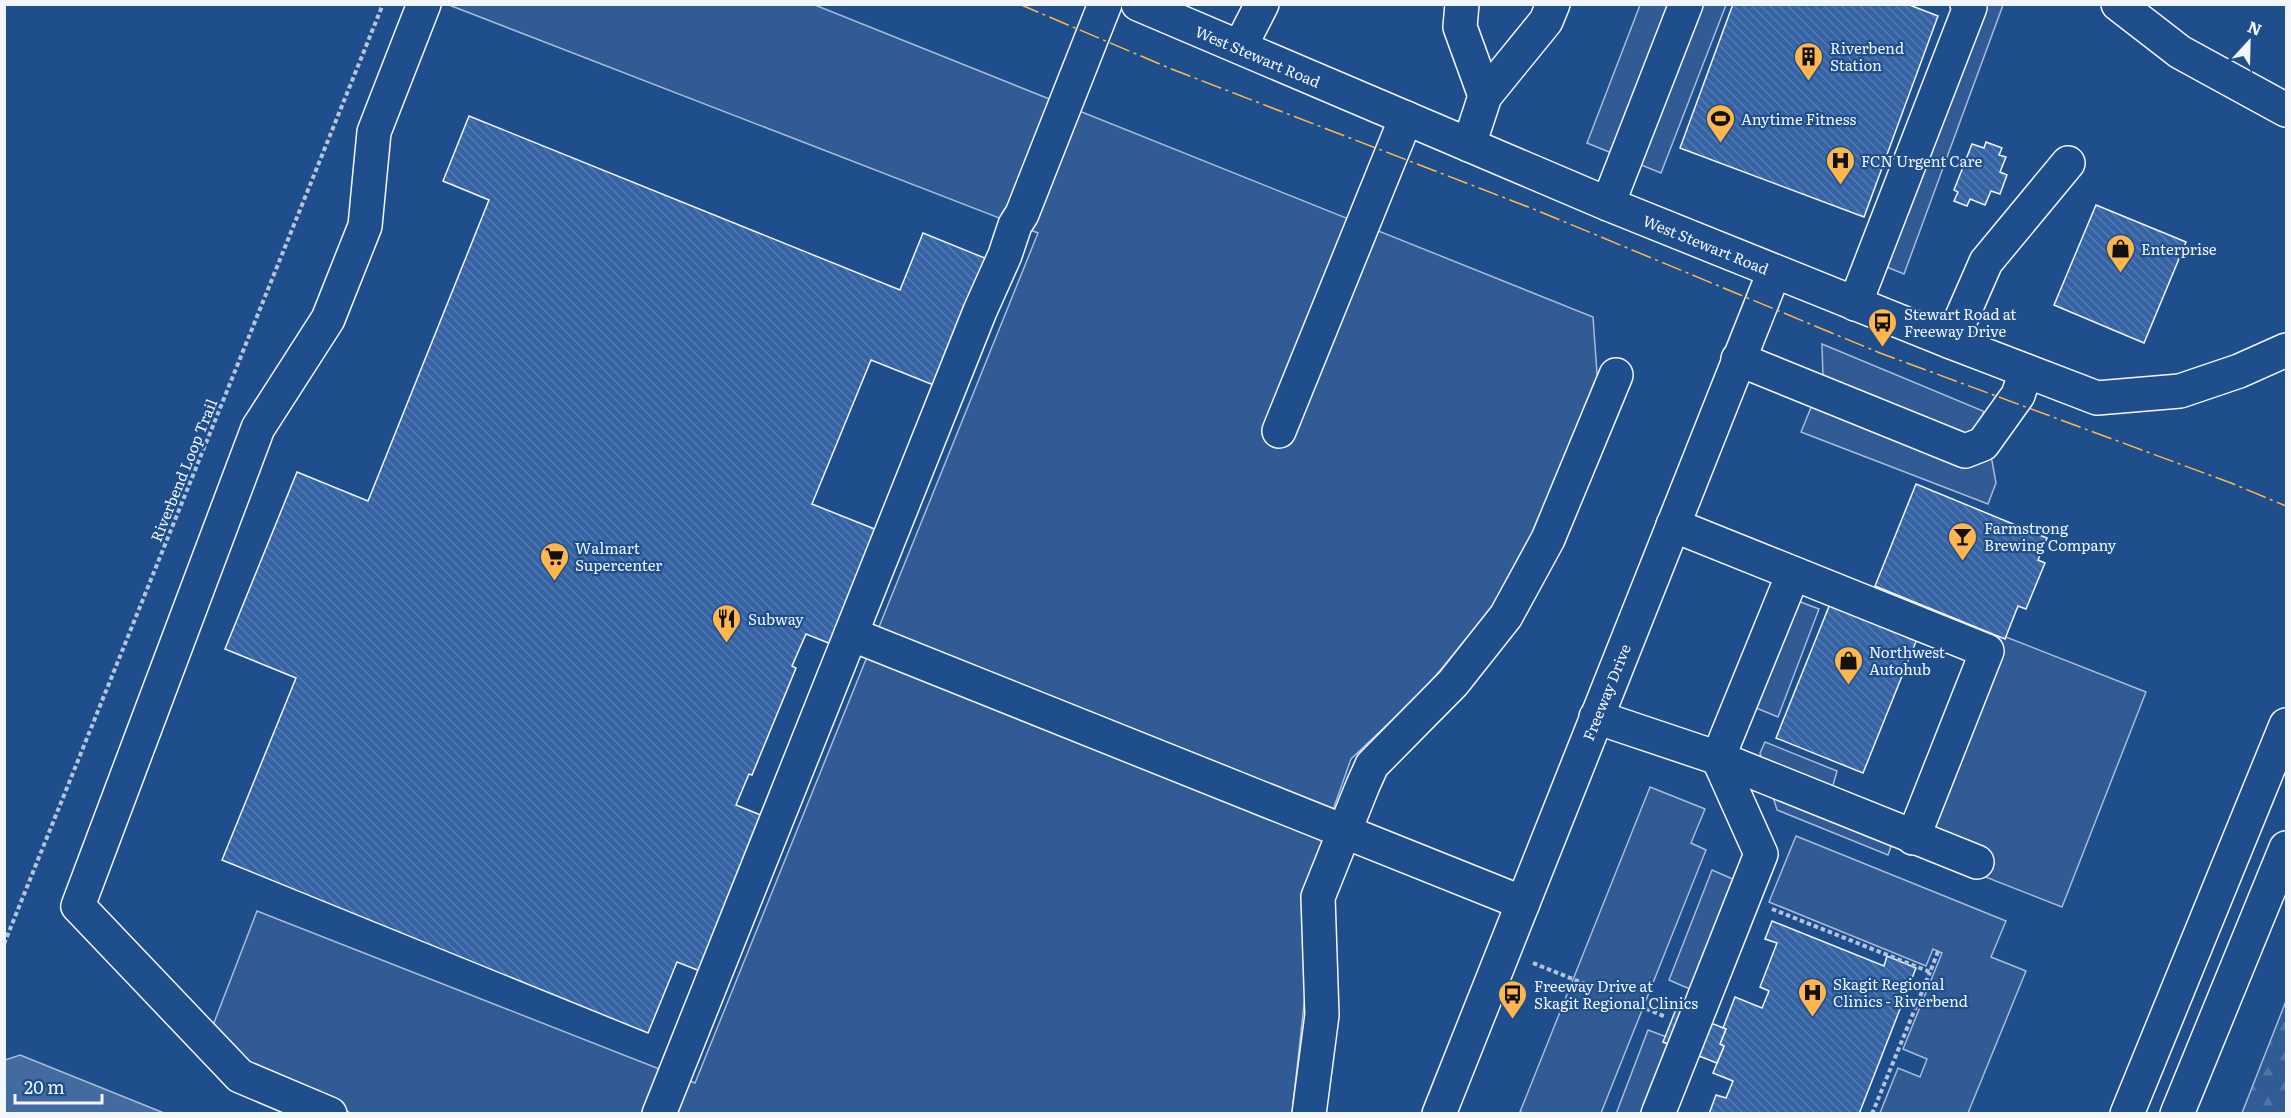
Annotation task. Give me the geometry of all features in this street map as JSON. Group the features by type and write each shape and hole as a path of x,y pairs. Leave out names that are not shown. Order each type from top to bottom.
{"main road":[{"path":"330,1113 240,1076 78,906 258,428 328,319 365,226 374,132 424,4"},
{"path":"659,1113 1105,4"},
{"name":"West Stewart Road","path":"1138,4 1608,204 1774,272 2097,398 2180,391 2239,371 2286,350"},
{"path":"1240,48 1262,4"},
{"path":"1462,4 1460,27 1485,96"},
{"path":"1468,144 1485,96 1546,21 1553,4"},
{"path":"1608,204 1686,4"},
{"path":"1855,304 1970,6 1967,4"},
{"path":"2118,4 2180,52 2286,110"},
{"path":"1279,431 1406,118"},
{"path":"1951,342 1986,262 2068,163"},
{"name":"Freeway Drive","path":"1438,1113 1774,272"},
{"path":"1738,359 1965,451 1983,444 2018,395 2026,371"},
{"path":"1309,1113 1322,1015 1318,897 1372,765 1454,683 1506,616 1548,539 1616,375"},
{"path":"1673,525 1987,651 1913,838"},
{"path":"1658,1113 1761,854 1718,759 1793,574"},
{"path":"851,634 1523,903"},
{"path":"1596,717 1718,759 1977,862"},
{"path":"2127,1113 2286,725"},
{"path":"2177,1113 2286,848"}],"path":[{"name":"Riverbend Loop Trail","path":"4,944 383,4"},
{"path":"1763,905 1930,972"},
{"path":"1872,1113 1939,949"},
{"path":"1529,961 1590,986"},
{"path":"1624,1000 1677,1021"}],"shaded area":[{"path":"449,5 815,5 1593,317 1598,387 1557,484 1502,595 1424,690 1351,759 1306,886 1307,978 1292,1113 351,1113 202,1054 257,911 695,1083 1038,233"},
{"path":"1640,5 1726,5 1661,173 1587,143"},
{"path":"1953,5 2003,5 1904,274 1857,255"},
{"path":"1822,344 1983,411 1996,483 1988,504 1801,432 1823,378"},
{"path":"1790,598 1819,609 1778,717 1749,705"},
{"path":"1983,628 2146,692 2062,907 1899,843"},
{"path":"1765,742 1837,771 1830,796 1898,826 1888,855 1777,810 1760,753"},
{"path":"1650,787 1705,809 1691,843 1706,850 1601,1113 1520,1112"},
{"path":"1796,836 2006,921 1991,957 2026,971 1968,1113 1880,1113 1898,1068 1920,1077 1927,1059 1903,1049 1942,953 1933,949 1926,966 1769,902"},
{"path":"1712,870 1735,880 1692,990 1669,980"},
{"path":"1648,1030 1672,1039 1644,1113 1616,1114"},
{"path":"20,1055 164,1113 5,1113 5,1060"}],"green space":[{"path":"2286,1001 2286,1113 2242,1113"}],"building":[{"name":"Riverbend Station","path":"1733,4 1907,4 1938,16 1864,217 1680,148"},
{"name":"Walmart Supercenter","path":"469,116 900,290 923,233 987,259 936,386 871,360 812,504 877,530 831,644 806,634 792,666 796,668 752,775 749,774 736,805 763,816 700,971 677,962 648,1033 222,860 296,678 225,649 297,472 368,501 489,200 443,181"},
{"path":"1986,142 2002,148 1999,155 2006,157 2000,172 2007,175 2000,194 1991,191 1985,205 1970,199 1967,206 1954,201 1958,192 1954,190 1972,144 1984,148"},
{"name":"Enterprise","path":"2096,205 2186,242 2144,343 2054,305"},
{"name":"Farmstrong Brewing Company","path":"1916,484 2047,538 2038,560 2045,563 2026,609 2018,606 2005,639 1875,586"},
{"name":"Northwest Autohub","path":"1832,599 1919,634 1863,773 1776,738"},
{"name":"Skagit Regional Clinics - Riverbend","path":"1772,921 1884,966 1887,956 1916,968 1859,1114 1709,1114 1716,1095 1726,1098 1733,1081 1713,1073 1724,1046 1720,1044 1726,1029 1723,1028 1735,997 1762,1008 1769,991 1760,987 1777,943 1765,939"},
{"path":"1676,1009 1726,1029 1720,1044 1724,1046 1717,1063 1663,1042"}],"power":[{"path":"1019,4 1169,68 1536,210 1880,353 2231,483 2286,506"}],"place":[{"name":"Riverbend Station","path":"1809,82"},
{"name":"Anytime Fitness","path":"1720,144"},
{"name":"FCN Urgent Care","path":"1840,186"},
{"name":"Enterprise","path":"2120,274"},
{"name":"Stewart Road at Freeway Drive","path":"1883,348"},
{"name":"Farmstrong Brewing Company","path":"1963,562"},
{"name":"Walmart Supercenter","path":"554,582"},
{"name":"Subway","path":"727,644"},
{"name":"Northwest Autohub","path":"1848,686"},
{"name":"Skagit Regional Clinics - Riverbend","path":"1812,1018"},
{"name":"Freeway Drive at Skagit Regional Clinics","path":"1513,1020"}]}
